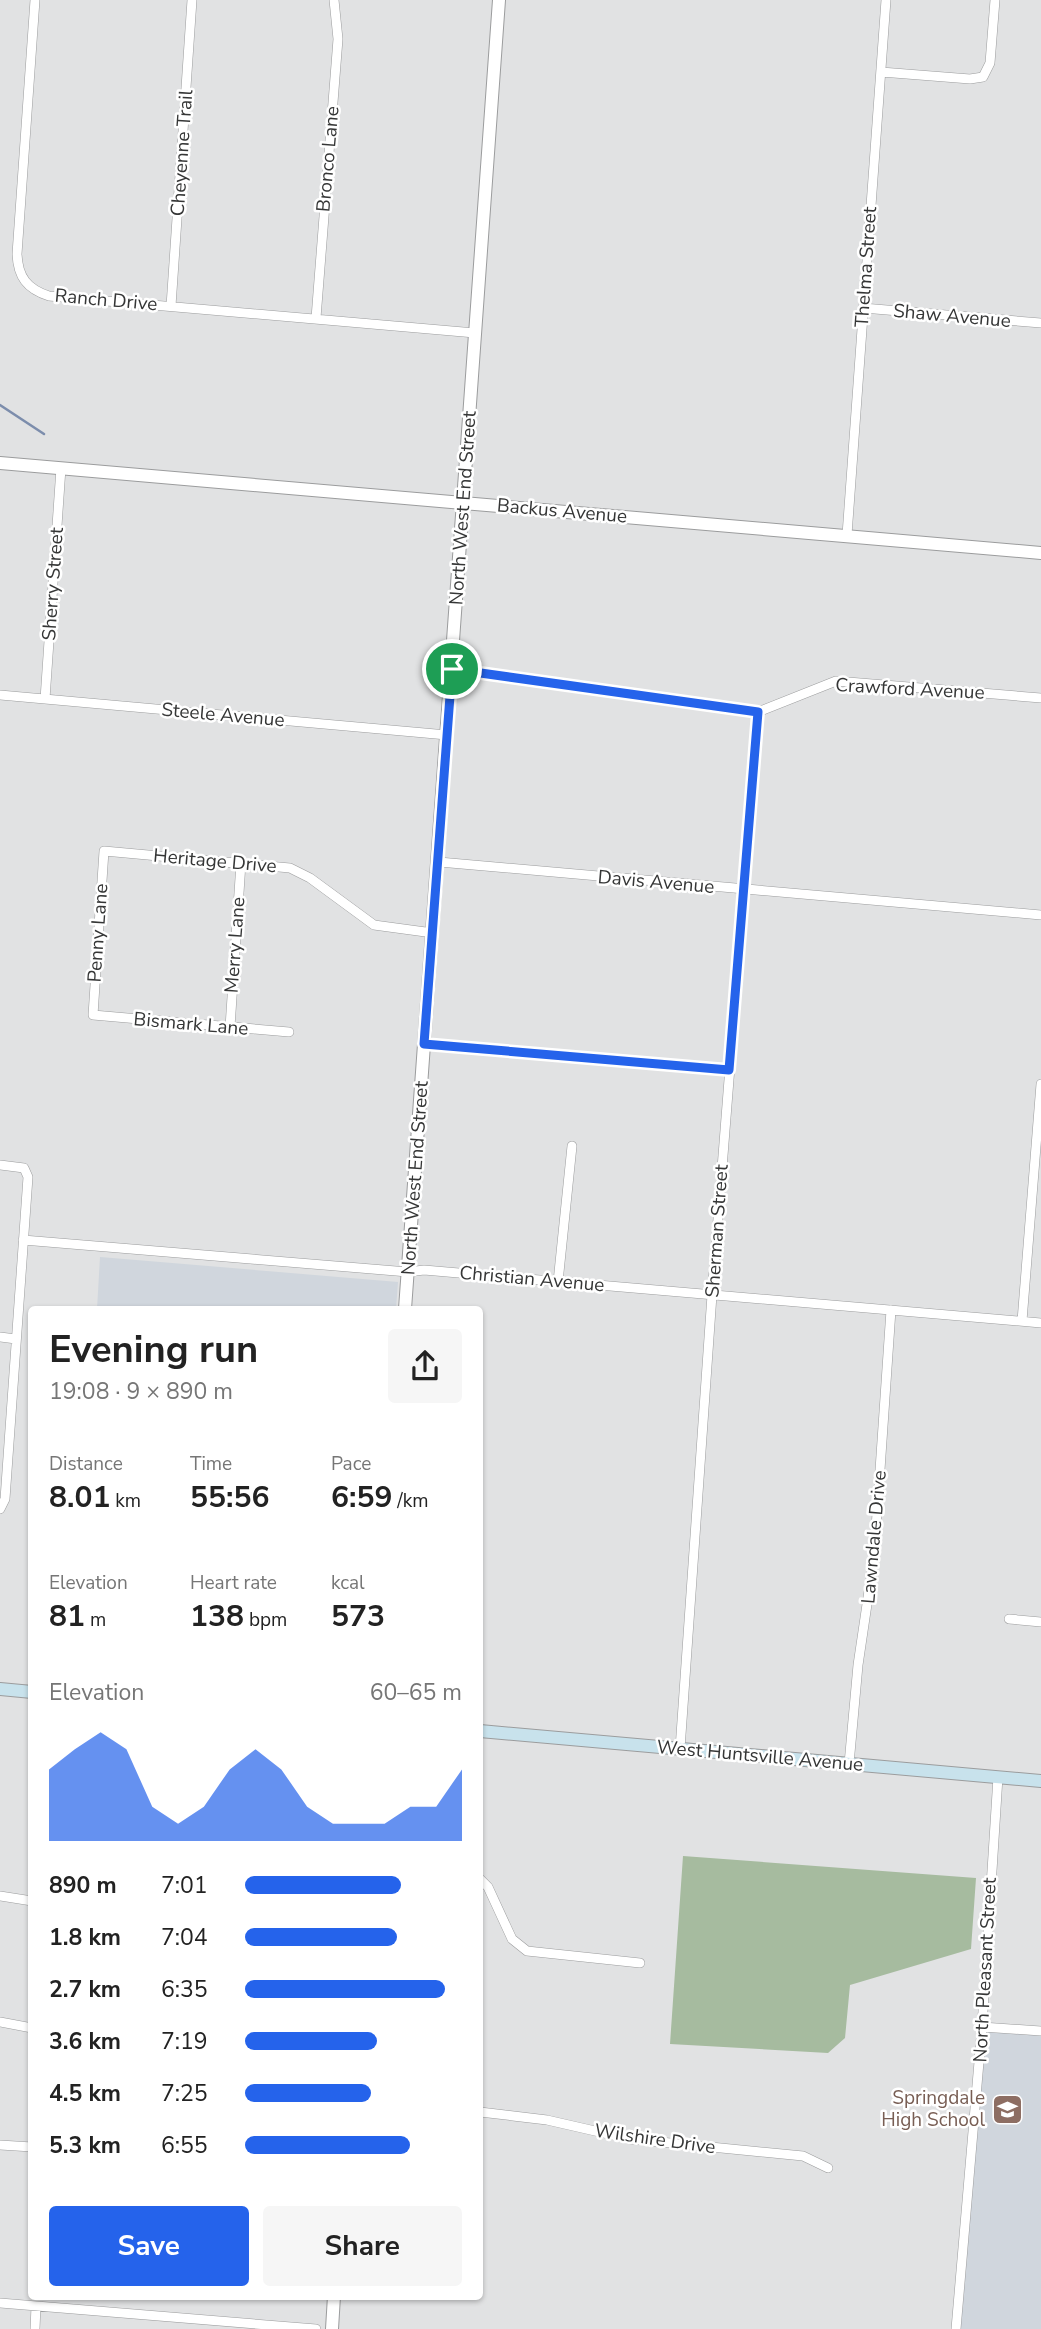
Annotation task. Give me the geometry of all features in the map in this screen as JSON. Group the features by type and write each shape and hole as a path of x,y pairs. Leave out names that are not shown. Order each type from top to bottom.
{"main road":[{"path":"0,1689 28,1692"},
{"name":"West Huntsville Avenue","path":"483,1731 1041,1781"}],"street":[{"name":"Ranch Drive","path":"35,0 18,270 24,283 34,291 49,296 475,333"},
{"name":"Cheyenne Trail","path":"171,306 192,0"},
{"name":"Bronco Lane","path":"316,318 338,38 334,0"},
{"name":"North West End Street","path":"405,1306 499,0"},
{"name":"Thelma Street","path":"847,535 886,0"},
{"path":"881,72 970,79 983,77 990,63 995,0"},
{"name":"Shaw Avenue","path":"863,308 1041,323"},
{"name":"Backus Avenue","path":"0,463 1041,553"},
{"name":"Sherry Street","path":"45,699 61,468"},
{"name":"Crawford Avenue","path":"452,669 758,712 836,681 1041,698"},
{"name":"Steele Avenue","path":"0,695 447,735"},
{"name":"Sherman Street","path":"680,1749 712,1295 758,712"},
{"name":"Heritage Drive","path":"104,851 290,868 310,878 374,925 433,933"},
{"name":"Penny Lane","path":"93,1015 104,851"},
{"name":"Davis Avenue","path":"439,862 1041,915"},
{"name":"Merry Lane","path":"230,1027 241,863"},
{"name":"Bismark Lane","path":"93,1015 289,1032"},
{"path":"424,1044 729,1070"},
{"path":"1022,1321 1041,1084"},
{"path":"558,1282 572,1146"},
{"path":"0,1165 27,1170 5,1499 1,1509"},
{"name":"Christian Avenue","path":"23,1240 408,1272 424,1270 1041,1323"},
{"name":"Lawndale Drive","path":"849,1764 858,1665 874,1557 891,1310"},
{"path":"0,1338 16,1339"},
{"path":"1009,1619 1041,1622"},
{"name":"North Pleasant Street","path":"956,2329 982,2027 998,1777"},
{"path":"483,1882 488,1887 512,1939 527,1951 640,1963"},
{"path":"0,1896 28,1900"},
{"path":"0,2022 28,2027"},
{"path":"982,2027 1041,2031"},
{"name":"Wilshire Drive","path":"483,2112 548,2120 630,2139 803,2156 828,2168"},
{"path":"0,2145 28,2147"},
{"path":"332,2329 334,2300"},
{"path":"0,2303 316,2329"},
{"path":"35,2329 36,2306"}],"shaded area":[{"path":"100,1257 398,1282 396,1306 97,1306"},
{"name":"Springdale High School","path":"982,2027 1041,2031 1041,2329 956,2329"}],"green space":[{"path":"683,1856 976,1878 971,1949 850,1985 845,2038 828,2053 670,2044"}],"waterway":[{"path":"0,405 44,434"}],"place":[{"name":"Springdale High School","path":"1008,2109"}],"route":[{"path":"452,669 758,712 729,1070 424,1044 452,669"}]}
